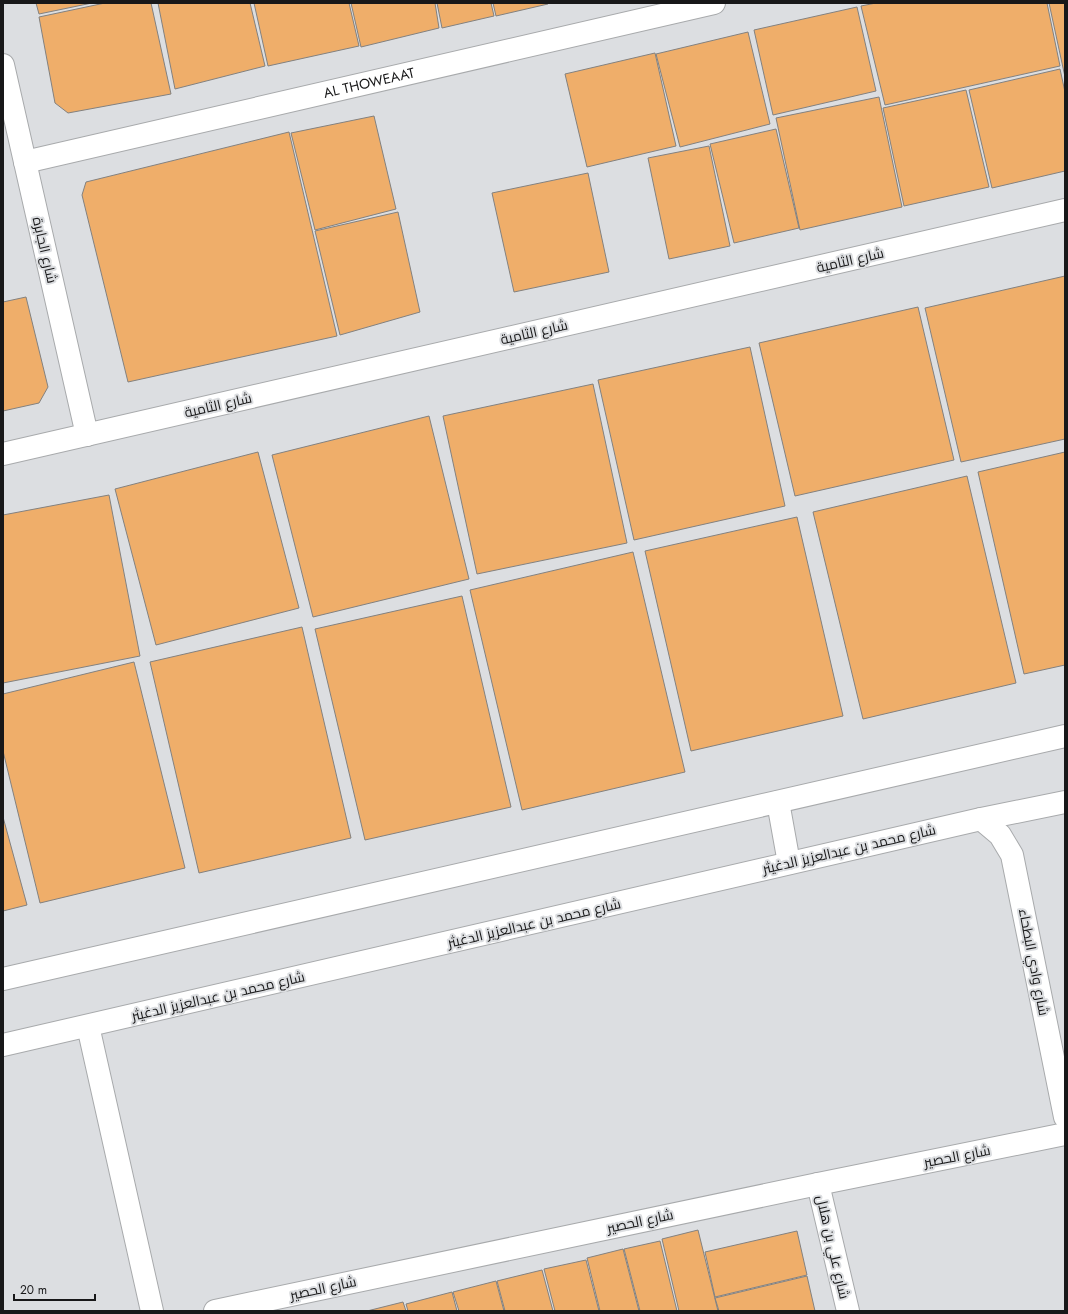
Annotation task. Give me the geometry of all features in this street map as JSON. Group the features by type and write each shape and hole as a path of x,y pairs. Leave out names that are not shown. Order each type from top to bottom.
{"street":[{"name":"AL THOWEAAT","path":"25,162 714,3"},
{"name":"شارع الجابرة","path":"3,65 87,435"},
{"name":"شارع الثامية","path":"3,454 1065,210"},
{"path":"3,979 1065,736"},
{"path":"778,802 789,863"},
{"name":"شارع محمد بن عبدالعزيز الدغيثر","path":"3,1045 981,819 1065,802"},
{"name":"شارع وادي البطحاء","path":"981,819 1000,835 1012,854 1065,1117"},
{"path":"88,1026 152,1311"},
{"name":"شارع الحصير","path":"215,1311 818,1184 1065,1134"},
{"name":"شارع علي بن هلال","path":"818,1184 848,1311"}],"building":[{"path":"36,3 92,3 39,14"},
{"path":"105,3 151,3 171,94 68,113 55,103 39,17"},
{"path":"158,3 250,3 265,66 175,89"},
{"path":"254,3 349,3 359,46 268,66"},
{"path":"351,3 435,3 439,28 361,47"},
{"path":"437,3 491,3 494,16 442,28"},
{"path":"493,3 548,3 548,4 496,16"},
{"path":"876,3 1047,3 1060,66 885,105 861,6"},
{"path":"1049,3 1065,3 1065,77"},
{"path":"857,7 876,91 773,115 754,30"},
{"path":"748,32 770,124 680,147 656,54"},
{"path":"655,53 676,146 587,167 565,74"},
{"path":"1060,69 1065,92 1065,171 992,188 969,90"},
{"path":"966,90 989,187 904,206 883,108"},
{"path":"879,97 902,207 800,230 776,118"},
{"path":"374,116 396,209 315,230 291,133"},
{"path":"776,129 799,228 734,243 710,144"},
{"path":"289,132 337,336 128,382 82,195 86,182"},
{"path":"709,146 730,246 669,259 648,158"},
{"path":"588,173 609,272 514,292 492,193"},
{"path":"398,212 420,312 340,335 315,231"},
{"path":"1065,276 1065,439 961,462 925,308"},
{"path":"26,297 48,387 39,403 3,411 3,302"},
{"path":"918,307 954,460 795,496 759,343"},
{"path":"750,347 785,506 634,540 598,380"},
{"path":"593,384 627,543 477,574 443,416"},
{"path":"429,416 469,579 313,617 272,455"},
{"path":"258,452 299,608 156,645 115,489"},
{"path":"1065,452 1065,665 1024,674 978,472"},
{"path":"967,476 1016,683 863,719 813,512"},
{"path":"109,495 140,656 3,683 3,515"},
{"path":"797,517 843,716 691,751 645,551"},
{"path":"633,552 685,772 522,810 470,590"},
{"path":"462,596 511,807 365,840 315,629"},
{"path":"302,627 351,838 199,873 150,662"},
{"path":"134,662 185,868 40,903 3,751 3,694"},
{"path":"3,817 27,905 3,911"},
{"path":"698,1230 718,1311 679,1311 662,1239"},
{"path":"797,1231 807,1275 715,1297 705,1252"},
{"path":"660,1241 677,1311 640,1311 624,1249"},
{"path":"623,1249 639,1311 600,1311 587,1258"},
{"path":"586,1260 599,1311 555,1311 544,1269"},
{"path":"542,1270 553,1311 505,1311 497,1281"},
{"path":"807,1276 815,1311 719,1311 715,1298"},
{"path":"496,1281 504,1311 459,1311 453,1292"},
{"path":"452,1292 457,1311 408,1311 406,1304"},
{"path":"403,1302 406,1311 367,1311"}]}
